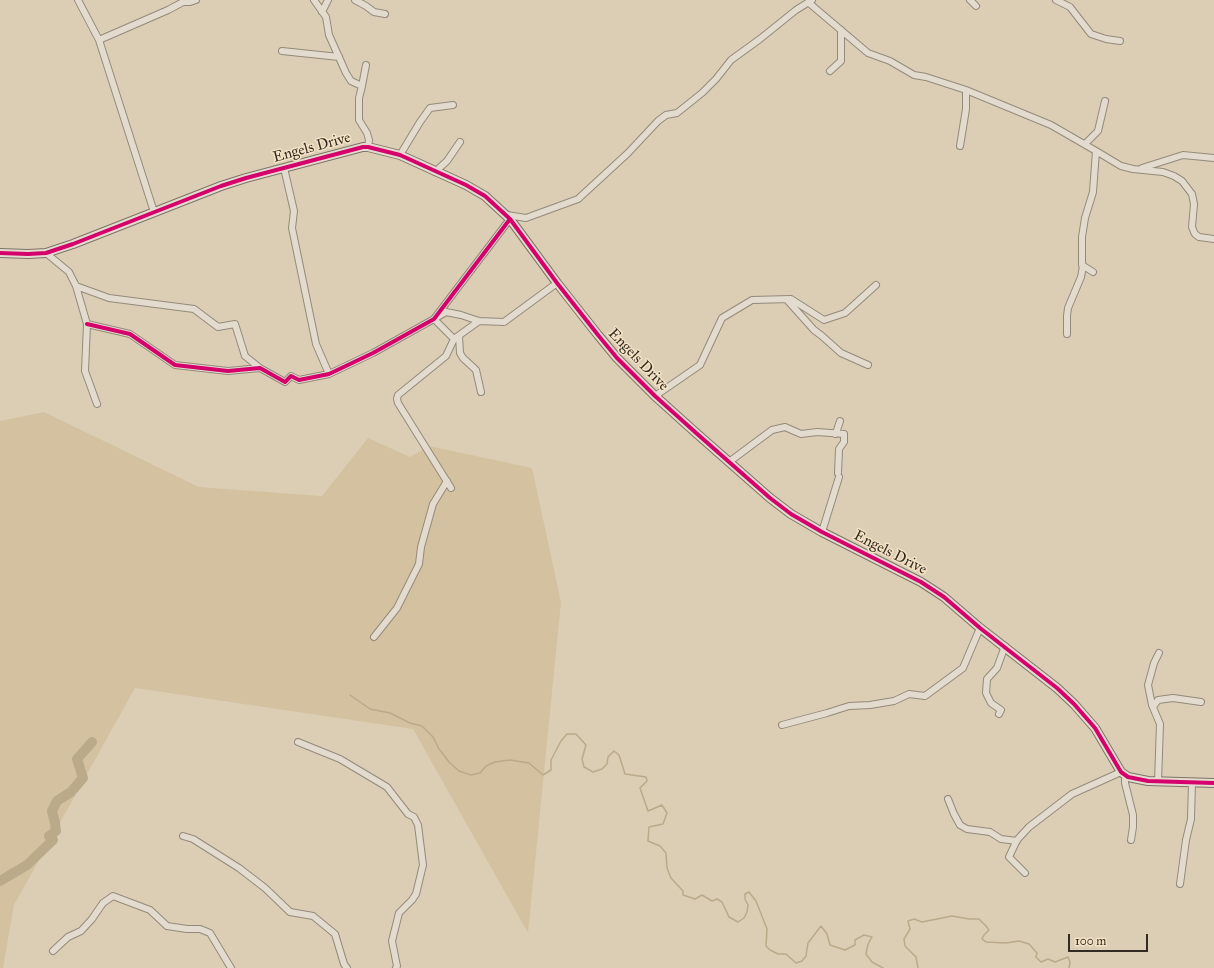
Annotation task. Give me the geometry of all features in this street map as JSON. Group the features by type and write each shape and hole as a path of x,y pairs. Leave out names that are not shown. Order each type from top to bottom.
{"street":[{"path":"78,0 99,40 154,212"},
{"path":"99,40 183,1 190,2 196,0"},
{"path":"314,0 326,17 329,35 351,81 362,86"},
{"path":"322,12 328,0"},
{"path":"355,0 374,12 385,14"},
{"path":"970,0 976,6"},
{"path":"1056,0 1070,7 1091,34 1120,42"},
{"path":"434,319 508,217 526,218 578,199 628,152 658,121 666,115 677,113 712,83 731,60 760,40 808,2 868,53 890,61 914,75 926,77 966,90 1051,125 1121,166 1133,169 1163,172 1174,176 1186,184 1192,194 1194,204 1192,227 1195,234 1199,237 1214,239"},
{"path":"830,71 841,61 840,30"},
{"path":"282,51 339,57"},
{"path":"366,65 359,98 359,120 367,133 369,140 368,147"},
{"path":"960,146 966,109 966,90"},
{"path":"1085,144 1098,131 1105,101"},
{"path":"400,155 430,108 453,105"},
{"path":"435,172 447,162 460,142"},
{"name":"Engels Drive","path":"0,253 46,253 73,244 221,186 284,168 368,147 400,155 466,185 485,196 508,217 598,335 617,358 655,396 770,498 791,514 822,532 921,582 944,597 980,628 1005,646 1057,688 1074,704 1095,728 1123,773"},
{"path":"1067,334 1068,308 1081,277 1083,266 1082,234 1093,192 1096,151"},
{"path":"1139,169 1183,156 1214,158"},
{"path":"284,168 294,211 292,228 316,344 330,374"},
{"path":"46,253 70,272 76,286 87,324 85,371 97,404"},
{"path":"1083,266 1093,272"},
{"path":"76,286 108,298 194,309 218,327 235,324 245,356 260,368 285,382 291,376 299,380 330,374 373,353 446,312 479,321 504,322 557,283"},
{"path":"655,396 700,365 722,318 752,300 791,300 824,320 845,313 876,285"},
{"path":"787,300 814,330 841,353 868,365"},
{"path":"434,319 456,338 463,358 476,370 481,392"},
{"path":"451,488 398,404 397,399 398,395 446,356 456,338 479,321"},
{"path":"87,324 130,334 175,365 228,371 260,368"},
{"path":"835,434 840,421"},
{"path":"729,462 772,430 785,427 801,434 817,432 844,434 844,442 839,449 839,475 822,532"},
{"path":"374,637 398,608 419,564 421,547 433,504 447,481"},
{"path":"782,725 849,706 870,706 894,701 909,694 925,696 963,668 980,628"},
{"path":"1000,714 1001,710 990,703 986,692 986,679 997,668 1005,646"},
{"path":"1158,782 1160,724 1153,707 1148,686 1154,663 1159,653"},
{"path":"1153,707 1158,700 1173,698 1201,702"},
{"path":"298,742 340,759 387,787 408,814 414,817 418,825 423,864 416,894 399,913 392,941 397,966 396,968"},
{"path":"1123,773 1133,815 1131,840"},
{"path":"1025,873 1009,856 1017,842 1029,827 1072,794 1123,773 1135,779 1158,782 1214,783"},
{"path":"1180,884 1186,840 1191,819 1192,782"},
{"path":"948,798 960,825 967,829 990,832 1001,839 1017,842"},
{"path":"183,836 193,839 239,868 266,888 290,912 313,916 335,934 347,968"},
{"path":"53,951 68,937 81,931 92,919 103,903 112,896 150,910 167,926 200,929 210,933 231,968"}],"shaded area":[{"path":"44,412 199,487 322,496 368,438 410,457 429,446 532,468 561,602 528,933 413,729 135,688 14,905 3,968 0,968 0,421"}],"waterway":[{"path":"350,695 370,709 390,713 410,723 422,726 433,737 439,749 449,762 459,771 471,775 480,773 486,766 495,762 510,760 529,763 543,775 551,770 551,760 561,741 567,734 576,734 586,745 582,759 584,767 593,772 602,769 607,764 608,757 614,751 619,755 625,774 646,777 647,781 640,788 648,811 662,805 667,813 663,824 649,827 648,841 660,846 666,853 667,868 671,878 683,891 683,895 695,899 702,895 712,901 717,899 722,902 729,917 738,922 744,918 747,912 748,905 745,899 745,894 749,892 756,901 767,929 766,946 770,950 778,954 786,954 796,963 802,961 806,956 808,943 821,926 827,934 830,945 845,950 855,945 855,940 864,935 872,937 868,944 866,954 872,962 883,968"},
{"path":"0,881 27,865 53,840 49,836 56,831 52,811 57,801 71,792 83,778 77,759 92,742"},
{"path":"918,968 916,957 905,946 904,939 910,929 908,921 914,919 922,922 952,916 979,919 989,930 982,939 986,942 1006,943 1019,941 1029,944 1037,953 1036,957 1041,962 1048,959 1055,962 1068,957 1070,962 1069,968"}],"cycle path":[{"path":"0,253 46,253 73,244 221,186 363,147 400,155 466,185 485,196 510,219 557,283 617,358 655,396 770,498 791,514 822,532 921,582 944,597 980,628 1057,688 1074,704 1095,728 1121,772 1128,777 1148,781 1214,783"},
{"path":"87,324 130,334 175,365 228,371 260,368 285,382 291,376 299,380 329,374 373,353 434,319 510,219"}]}
